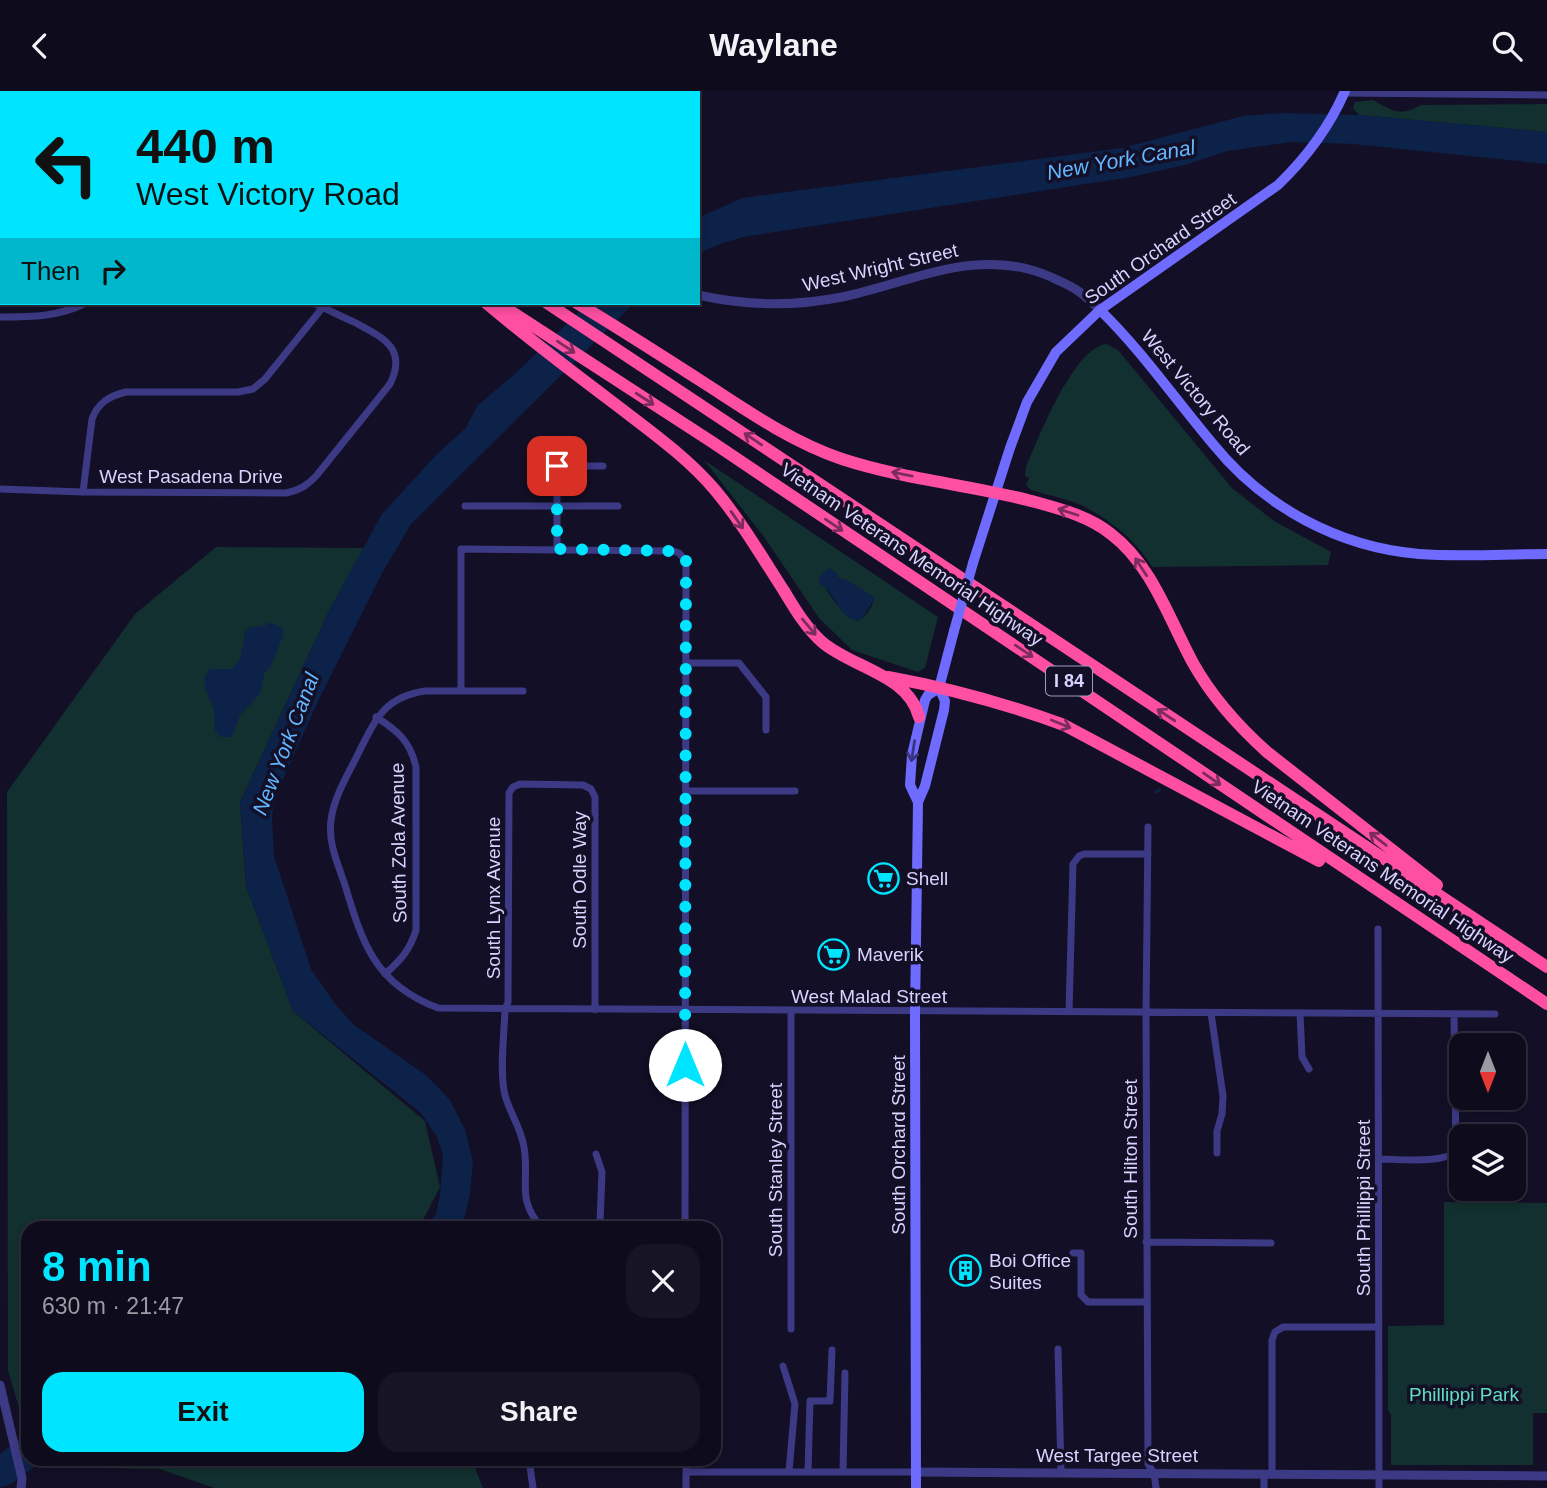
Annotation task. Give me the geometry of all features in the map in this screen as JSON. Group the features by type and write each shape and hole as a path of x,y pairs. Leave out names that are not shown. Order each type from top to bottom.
{"highway":[{"path":"488,305 673,449 716,492 801,617 822,641 850,662 881,675 1033,714 1073,729 1391,899"},
{"name":"Vietnam Veterans Memorial Highway","path":"501,305 712,442 1547,1004"},
{"name":"Vietnam Veterans Memorial Highway","path":"550,305 1547,967"},
{"path":"580,305 801,442 841,459 996,492 1081,516 1113,535 1131,552 1144,570 1194,664 1214,695 1245,732 1509,941"},
{"path":"881,675 902,689 911,699 919,717"}],"main road":[{"name":"South Orchard Street","path":"916,1488 915,1012 918,802 925,786 944,710 939,688 973,563 1027,403 1056,352 1100,310 1265,195 1295,168 1317,142 1345,92"},
{"name":"West Victory Road","path":"1100,310 1128,337 1215,447 1247,480 1305,521 1352,541 1420,554 1547,554"},
{"name":"South Orchard Street","path":"918,802 910,785 919,717 928,695 939,688"}],"street":[{"path":"1345,92 1547,95"},
{"name":"West Wright Street","path":"700,295 752,305 812,302 844,297 957,266 1000,264 1023,267 1055,279 1075,289 1100,310"},
{"path":"0,317 46,317 82,305"},
{"path":"83,492 92,419 95,410 103,402 113,395 126,392 238,392 253,389 265,379 323,307 318,305"},
{"name":"West Pasadena Drive","path":"0,489 286,493 299,490 317,475 390,384 396,371 396,358 389,343 379,335 323,307"},
{"path":"557,457 557,549"},
{"path":"557,466 603,467"},
{"path":"465,506 618,506"},
{"path":"461,691 461,549 673,551 684,557 687,567 685,1221"},
{"path":"687,663 739,663 766,697 766,730"},
{"path":"385,974 372,958 359,934 330,831 335,802 376,717 396,699 410,693 523,691"},
{"name":"South Zola Avenue","path":"376,717 399,731 408,743 416,767 416,930 402,959 385,974"},
{"name":"South Odle Way","path":"513,787 520,784 583,785 591,789 595,797 595,1010"},
{"name":"South Lynx Avenue","path":"513,787 509,793 508,1002 505,1010 504,1089 508,1107 521,1131 525,1149 525,1196 531,1215 536,1221"},
{"path":"686,791 795,791"},
{"name":"South Hilton Street","path":"1148,827 1146,1302 1148,1464 1154,1473 1156,1488"},
{"path":"1069,1012 1073,864 1084,854 1148,854"},
{"name":"South Phillippi Street","path":"1378,929 1379,1488"},
{"name":"West Malad Street","path":"385,974 422,1002 438,1008 1494,1014"},
{"name":"South Stanley Street","path":"791,1011 791,1329"},
{"path":"1211,1013 1223,1096 1217,1131 1217,1153"},
{"path":"1300,1013 1302,1057 1309,1069"},
{"path":"1379,1159 1440,1159 1452,1156 1455,1151 1454,1014"},
{"path":"596,1154 601,1162 602,1172 600,1221"},
{"path":"1146,1242 1271,1243"},
{"path":"1073,1254 1081,1254 1081,1295 1088,1302 1146,1302"},
{"path":"1264,1488 1268,1474 1272,1340 1275,1332 1283,1327 1379,1327"},
{"path":"1058,1349 1060,1472"},
{"path":"808,1472 810,1401 830,1401 832,1350"},
{"path":"782,1366 795,1404 789,1471"},
{"path":"843,1472 845,1373"},
{"path":"0,1385 23,1485"},
{"path":"531,1466 533,1488"},
{"path":"686,1466 686,1488"},
{"name":"West Targee Street","path":"686,1472 1547,1476"}],"green space":[{"path":"1373,100 1391,110 1402,112 1421,105 1547,104 1547,132 1359,115 1353,108 1355,102"},
{"path":"1106,344 1118,350 1232,488 1274,521 1331,552 1328,565 1152,567 1131,540 1103,518 1083,506 1031,490 1026,485 1029,478 1025,476 1026,467 1048,416 1081,362 1093,350"},
{"path":"704,460 938,617 925,668 918,672 852,650 819,618 764,537","holes":["837,578 846,580 874,600 865,616 857,621 836,604 825,587"]},
{"path":"216,547 364,548 331,607 240,802 246,886 293,1011 425,1121 440,1187 423,1221 21,1221 21,1415 8,1370 7,792 135,614"},
{"name":"Phillippi Park","path":"1444,1202 1547,1203 1547,1413 1533,1413 1533,1465 1391,1465 1388,1326 1444,1325"},
{"path":"474,1466 483,1488 214,1488 160,1469 36,1467"}],"water":[{"name":"New York Canal","path":"1282,113 1359,115 1547,132 1547,164 1353,144 1292,142 1227,151 1185,165 1131,177 743,237 700,253 700,217 742,198 1122,148 1243,116"},
{"name":"New York Canal","path":"586,305 632,305 411,524 381,575 320,697 275,797 272,817 274,856 311,969 335,1004 354,1025 426,1075 450,1100 466,1132 473,1162 464,1221 430,1221 436,1215 440,1195 443,1155 437,1137 421,1113 293,1011 246,886 240,802 331,607 382,514 437,454 465,429 478,405 517,372"},
{"path":"829,568 837,573 838,578 873,596 874,600 861,620 848,617 820,584 818,578"},
{"path":"268,623 283,629 283,635 271,666 264,674 260,694 240,715 232,737 221,737 215,731 214,709 206,691 204,677 210,669 231,669 240,660 245,632 250,627 265,626"},
{"path":"21,1438 21,1466 36,1466 11,1484 0,1488 0,1454"}],"waterway":[{"path":"1155,792 1160,790"}],"place":[{"name":"Shell","path":"883,878"},
{"name":"Maverik","path":"834,954"},
{"name":"Boi Office Suites","path":"966,1271"}],"route":[{"path":"557,466 557,549 673,551 686,561 685,1065"}]}
